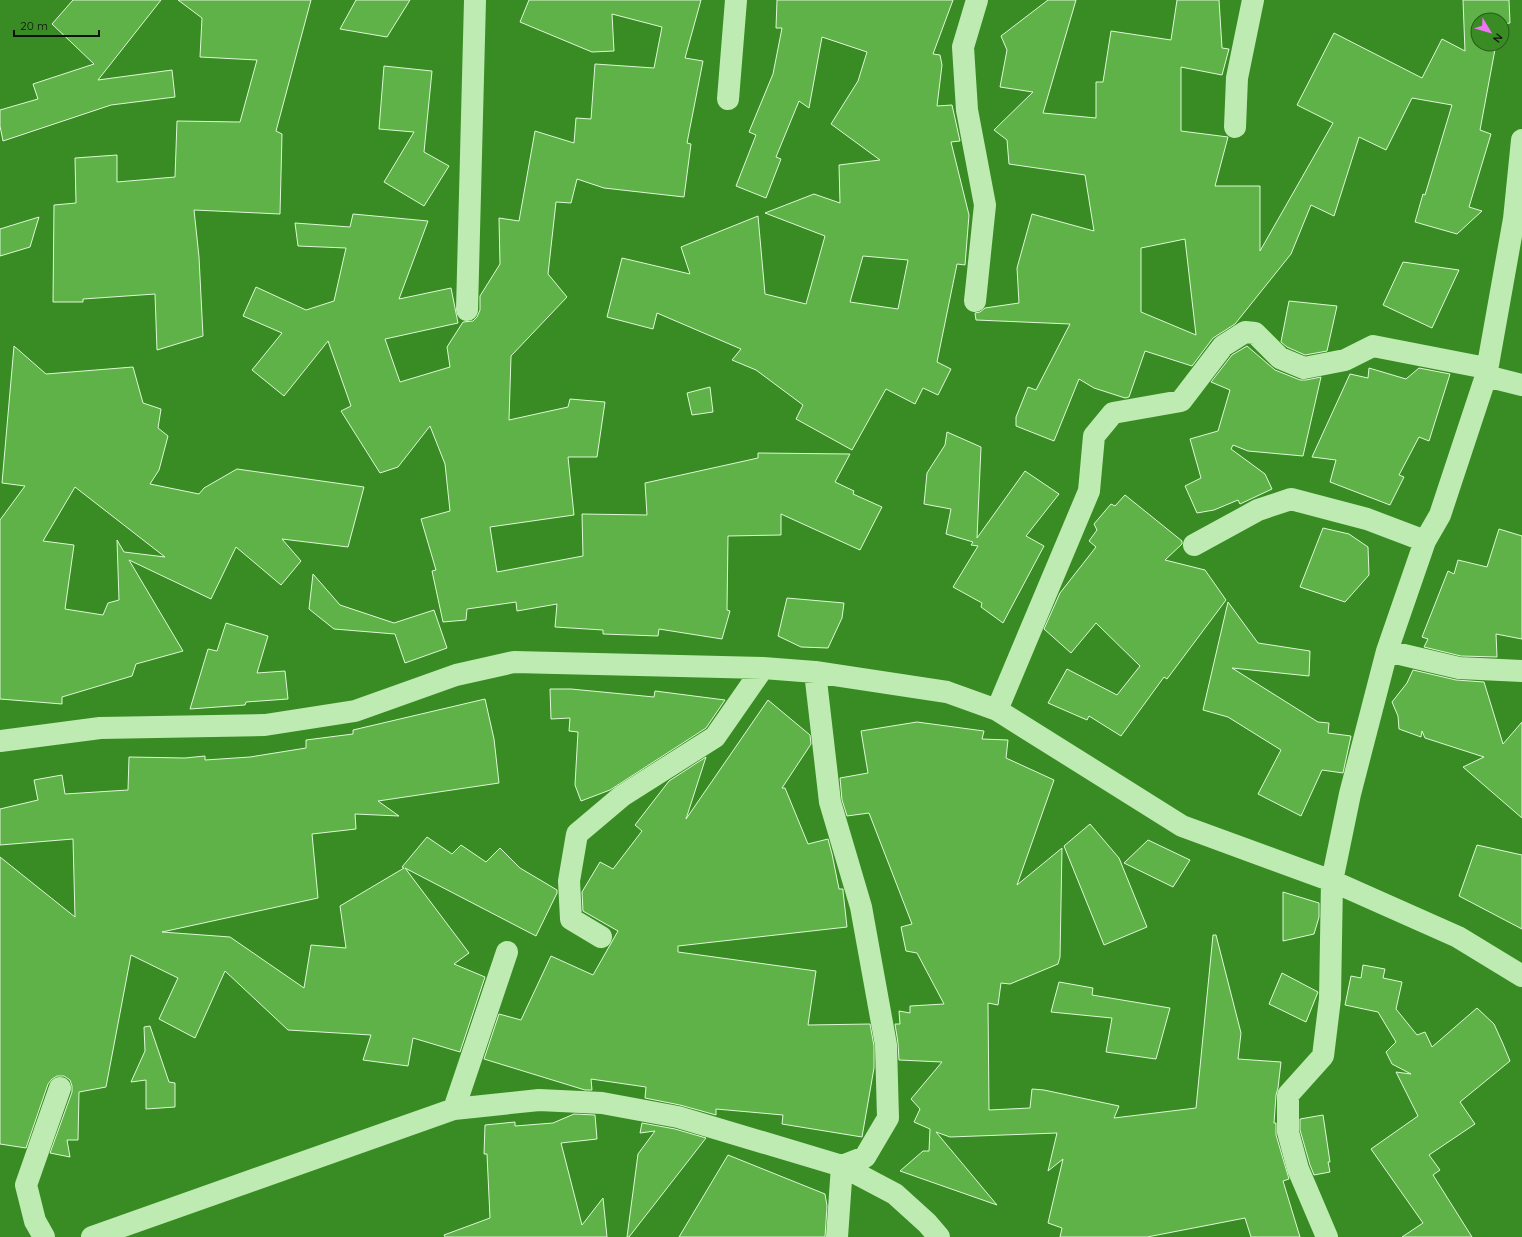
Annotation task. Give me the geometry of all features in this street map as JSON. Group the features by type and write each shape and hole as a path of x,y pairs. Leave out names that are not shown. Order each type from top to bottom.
{"street":[{"path":"467,310 475,0"},
{"path":"728,99 736,0"},
{"path":"976,301 985,205 967,110 963,47 977,0"},
{"path":"1235,127 1237,78 1253,0"},
{"path":"1327,1237 1298,1170 1288,1132 1288,1095 1323,1056 1330,999 1332,881 1350,794 1387,651 1425,541 1440,515 1486,372 1514,219 1522,140"},
{"path":"997,710 1089,491 1094,436 1113,414 1181,401 1223,346 1245,332 1255,333 1280,358 1304,368 1345,360 1374,346 1486,372 1522,385"},
{"path":"1194,545 1258,510 1291,499 1367,519 1425,541"},
{"path":"1387,651 1459,668 1522,671"},
{"path":"0,741 100,728 265,725 355,711 456,675 514,662 763,668 815,672 947,692 997,710 1182,826 1332,881 1458,937 1522,976"},
{"path":"601,937 571,919 569,881 577,834 622,796 715,737 763,668"},
{"path":"815,672 830,802 861,906 886,1045 888,1118 865,1157 842,1166"},
{"path":"454,1109 507,952"},
{"path":"44,1237 35,1221 26,1185 60,1088"},
{"path":"92,1237 454,1109 539,1100 602,1103 678,1117 842,1166 895,1194 939,1237"},
{"path":"837,1237 842,1166"}],"building":[{"path":"73,0 161,0 98,80 172,70 175,97 111,105 3,141 0,126 0,110 38,99 33,84 94,64 52,24"},
{"path":"178,0 311,0 276,131 282,134 280,214 194,210 199,257 203,336 157,350 155,294 83,299 83,302 53,302 54,205 76,203 75,158 117,155 117,182 175,177 177,121 240,122 257,60 200,57 202,18"},
{"path":"356,0 410,0 387,37 340,29"},
{"path":"529,0 701,0 685,58 703,61 687,143 691,144 684,197 604,188 577,179 571,203 556,202 548,274 567,297 511,356 509,420 568,407 570,399 605,402 597,457 568,457 574,515 490,527 497,572 583,556 582,514 647,515 645,483 758,458 758,453 850,454 835,482 854,491 853,494 882,507 860,550 781,514 781,535 728,536 727,610 730,611 722,639 659,629 658,636 603,634 603,630 555,627 557,604 517,611 516,602 467,609 466,620 443,622 432,571 436,570 421,519 450,511 445,464 430,426 398,467 380,473 341,411 351,406 328,341 284,396 252,370 282,333 243,316 256,287 306,310 334,301 346,248 298,246 295,223 350,227 353,214 428,221 399,299 451,288 458,323 385,339 400,382 450,367 447,347 463,322 473,321 477,317 480,310 480,296 500,264 499,218 519,221 535,131 574,143 576,118 591,119 595,64 654,68 662,27 612,14 614,51 592,52 520,22"},
{"path":"777,0 953,0 933,54 940,55 942,65 937,106 952,105 960,141 951,142 969,215 965,265 957,264 937,362 951,369 938,395 923,388 915,404 886,389 852,450 796,419 803,405 756,370 732,360 741,349 657,313 653,329 607,317 622,258 690,274 681,247 758,216 765,294 806,304 825,236 765,213 814,194 840,203 839,165 880,160 831,124 858,81 867,52 822,37 809,108 799,101 776,157 781,159 766,198 736,186 756,135 749,132 773,74 782,28 776,28","holes":["863,256 908,260 898,309 850,302"]},
{"path":"1048,0 1076,0 1043,113 1096,118 1096,82 1103,82 1111,31 1171,40 1177,0 1219,0 1222,48 1229,49 1222,75 1181,67 1181,131 1228,137 1215,186 1260,186 1260,251 1333,123 1297,105 1334,33 1422,78 1442,39 1465,51 1463,0 1509,0 1510,12 1470,12 1470,52 1495,52 1480,130 1491,134 1469,207 1482,211 1457,234 1415,222 1423,194 1425,195 1452,105 1412,98 1386,150 1359,137 1334,216 1311,205 1291,254 1235,324 1213,338 1192,366 1145,351 1129,397 1125,398 1094,388 1079,379 1054,441 1016,426 1016,417 1028,387 1036,390 1070,324 976,320 975,313 980,312 985,308 1019,303 1017,268 1032,214 1094,231 1085,175 1009,164 1007,140 994,130 1033,92 1000,87 1007,50 1001,36","holes":["1185,239 1196,335 1141,312 1141,248"]},
{"path":"384,66 432,71 424,152 449,166 424,206 384,182 414,132 379,129"},
{"path":"39,217 30,247 0,256 0,229"},
{"path":"1403,262 1459,270 1432,328 1383,305"},
{"path":"1289,301 1337,306 1327,351 1305,355 1287,347 1281,342"},
{"path":"14,346 46,374 133,367 143,403 161,409 158,428 168,436 159,470 150,484 199,494 204,488 237,469 364,487 348,547 282,539 301,561 281,585 236,547 211,599 129,560 183,651 136,664 132,676 62,697 62,704 0,699 0,520 25,486 2,483","holes":["75,487 165,557 124,552 117,540 119,600 108,603 103,615 65,609 74,545 43,541"]},
{"path":"1247,346 1275,370 1300,380 1321,377 1303,456 1248,451 1233,445 1231,449 1265,474 1272,489 1240,504 1238,500 1214,510 1197,513 1185,486 1201,478 1190,439 1218,431 1230,390 1211,382 1232,355"},
{"path":"1369,368 1406,379 1419,368 1450,374 1429,441 1419,437 1399,475 1404,477 1390,505 1330,482 1336,460 1312,457 1350,374 1368,378"},
{"path":"710,387 713,412 692,415 687,393"},
{"path":"947,432 981,447 977,538 1025,471 1059,494 1026,536 1044,546 1003,623 981,607 982,603 953,587 978,546 971,545 973,542 946,534 951,509 924,504 927,473 945,445"},
{"path":"1125,495 1182,541 1182,544 1165,560 1205,570 1226,600 1167,679 1164,677 1121,736 1089,716 1087,720 1048,703 1067,669 1117,695 1140,666 1096,623 1071,653 1044,629 1060,593 1096,547 1089,541 1097,530 1094,524 1111,504 1115,506"},
{"path":"1323,528 1349,534 1368,547 1369,575 1345,602 1300,587"},
{"path":"1499,529 1522,536 1522,639 1496,634 1497,657 1461,656 1424,647 1428,639 1422,637 1448,571 1454,574 1458,560 1487,567"},
{"path":"313,574 340,605 394,623 434,610 447,648 405,663 395,634 334,629 309,609"},
{"path":"787,598 844,603 842,618 828,648 801,647 778,636"},
{"path":"1228,602 1258,643 1310,651 1309,676 1232,668 1318,722 1329,723 1328,733 1351,736 1343,773 1322,770 1301,816 1258,794 1281,750 1228,717 1203,710"},
{"path":"226,623 268,636 257,673 285,671 288,699 246,702 245,705 190,709 208,649 217,651"},
{"path":"1413,670 1456,680 1484,682 1503,744 1522,722 1522,818 1463,767 1484,757 1425,738 1422,731 1421,737 1399,729 1398,716 1392,702 1407,683"},
{"path":"550,689 571,689 654,697 655,691 725,700 706,728 610,790 581,801 575,785 578,732 569,731 570,718 551,719"},
{"path":"485,699 494,739 499,783 378,801 399,816 355,814 356,829 312,834 318,898 162,932 230,937 304,988 311,945 346,948 340,906 404,868 402,867 427,837 452,854 461,845 486,862 500,848 520,868 557,890 557,893 536,936 405,868 469,953 454,964 485,977 460,1052 413,1038 408,1066 363,1060 371,1035 288,1030 225,971 195,1038 159,1019 178,978 131,955 106,1087 79,1092 78,1140 67,1140 70,1157 50,1153 72,1092 70,1080 64,1076 57,1076 48,1084 26,1148 0,1144 0,857 75,917 73,839 0,845 0,809 38,800 34,780 62,775 65,794 128,790 129,757 185,758 205,756 205,760 250,757 306,748 306,740 353,734 353,730"},
{"path":"768,700 810,735 811,744 782,788 785,788 808,844 828,839 839,889 843,889 847,927 678,946 678,952 816,971 808,1025 870,1024 874,1046 874,1068 862,1137 782,1124 783,1115 716,1109 716,1115 680,1105 645,1098 646,1087 591,1079 592,1090 585,1090 484,1059 499,1014 521,1020 551,956 593,975 618,931 583,911 582,892 600,862 613,869 642,831 635,825 669,781 706,757 686,819"},
{"path":"917,722 984,731 982,739 1008,740 1006,758 1054,780 1017,885 1062,848 1060,957 1058,964 1010,984 1001,983 998,1005 988,1003 989,1110 1030,1108 1032,1089 1044,1090 1119,1106 1114,1118 1196,1108 1213,935 1216,935 1241,1033 1238,1059 1281,1062 1276,1095 1274,1123 1276,1123 1276,1135 1289,1179 1283,1181 1300,1237 1251,1237 1245,1218 1147,1237 1060,1237 1062,1228 1048,1223 1063,1159 1048,1171 1057,1133 950,1137 936,1132 997,1205 900,1171 923,1151 929,1151 930,1129 914,1122 920,1109 911,1099 942,1062 899,1060 895,1024 900,1024 899,1011 910,1013 910,1006 944,1004 917,953 906,951 901,927 912,924 869,813 847,816 842,800 840,778 868,773 861,731"},
{"path":"1090,824 1119,858 1147,927 1104,945 1064,846"},
{"path":"1148,840 1190,860 1173,887 1124,863"},
{"path":"1477,845 1522,855 1522,929 1459,896"},
{"path":"1283,892 1319,903 1319,917 1314,934 1283,941"},
{"path":"1363,965 1385,969 1383,978 1402,982 1396,1009 1417,1035 1425,1032 1432,1047 1477,1008 1494,1024 1510,1061 1460,1102 1475,1124 1429,1155 1440,1170 1433,1175 1472,1237 1402,1237 1423,1223 1371,1149 1418,1116 1396,1072 1411,1074 1392,1064 1386,1052 1396,1042 1378,1012 1345,1005 1351,976 1361,978"},
{"path":"1282,973 1318,992 1306,1022 1269,1004"},
{"path":"1059,982 1093,988 1092,995 1170,1008 1156,1059 1106,1052 1112,1018 1051,1012"},
{"path":"150,1026 169,1082 175,1083 175,1107 146,1109 146,1080 131,1082 145,1051 144,1027"},
{"path":"574,1114 595,1115 597,1139 561,1143 582,1225 603,1198 607,1237 445,1237 444,1235 490,1218 487,1154 484,1154 485,1125 515,1122 515,1126 553,1123"},
{"path":"1323,1115 1330,1162 1328,1162 1330,1172 1314,1175 1300,1130 1300,1119"},
{"path":"642,1123 675,1129 706,1138 629,1237 627,1237 638,1154 655,1131 640,1133"},
{"path":"728,1155 825,1194 827,1206 825,1237 679,1237"}]}
